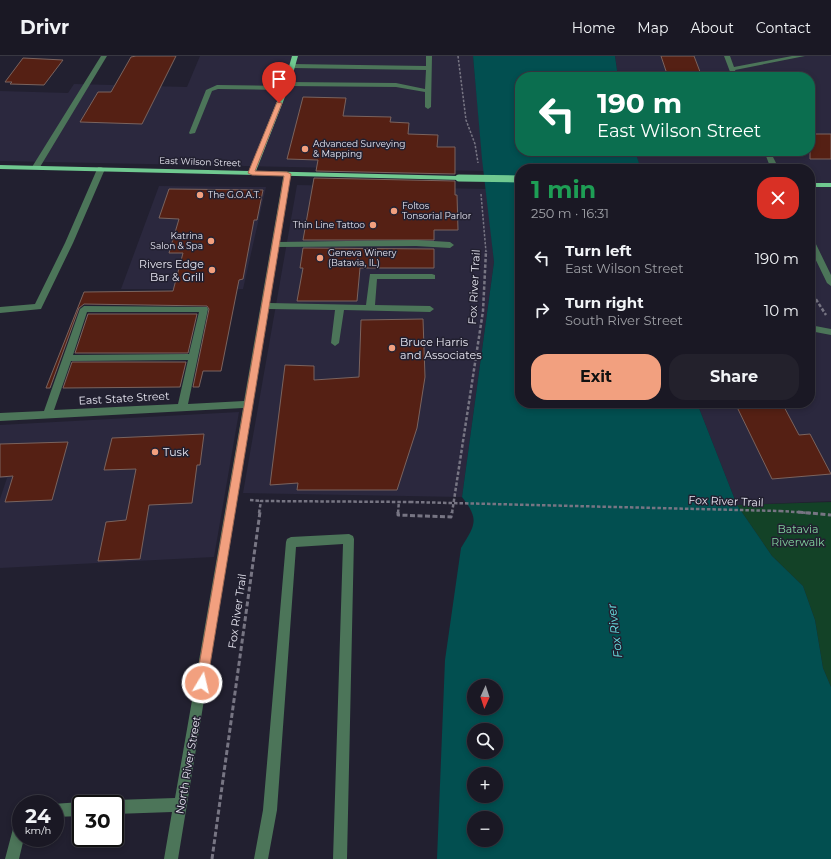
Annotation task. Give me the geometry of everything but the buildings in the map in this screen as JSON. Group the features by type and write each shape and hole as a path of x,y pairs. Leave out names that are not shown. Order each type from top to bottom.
{"main road":[{"path":"252,173 286,86 295,56"},
{"name":"East Wilson Street","path":"0,166 515,179"},
{"path":"815,185 831,185"}],"street":[{"path":"36,167 104,56"},
{"path":"428,107 429,56"},
{"path":"727,56 733,72"},
{"path":"732,69 802,56"},
{"path":"292,66 429,68"},
{"path":"192,133 210,90 217,87 396,85 428,91"},
{"path":"0,310 38,307 69,243 101,168"},
{"name":"North River Street","path":"171,859 287,174"},
{"path":"276,245 416,243 450,245"},
{"path":"815,250 831,283"},
{"path":"370,308 373,276 432,277"},
{"path":"265,306 430,309"},
{"path":"335,343 340,307"},
{"path":"48,414 84,309 204,309 182,407"},
{"path":"815,329 831,332"},
{"path":"68,358 193,357"},
{"name":"East State Street","path":"0,417 249,404"},
{"path":"261,859 270,810 292,542 349,539 340,859"},
{"path":"124,808 181,805"},
{"path":"12,859 15,847"}],"path":[{"path":"458,56 466,120 475,144 478,164"},
{"name":"Fox River Trail","path":"398,502 398,515 451,517 483,311 486,256 481,193"},
{"path":"815,298 827,316"},
{"name":"Fox River Trail","path":"212,859 261,501 410,502 780,511 831,515"}],"shaded area":[{"path":"200,56 473,56 484,171 0,161 0,91 68,93 74,84 187,87"},
{"path":"615,56 831,56 831,501 737,505 699,408 815,408 815,164 639,164 637,156 815,156 815,72 617,72"},
{"path":"297,185 487,189 494,262 462,497 243,493"},
{"path":"159,186 266,187 243,289 121,289"},
{"path":"239,412 214,557 0,568 0,499 7,478 0,478 0,425"}],"green space":[{"name":"Batavia Riverwalk","path":"831,502 831,687 823,668 815,620 803,586 772,556 737,505"}],"water":[{"name":"Fox River","path":"473,56 615,56 617,72 515,72 515,156 637,156 639,164 515,164 515,408 699,408 737,505 772,556 803,586 815,620 823,668 831,687 831,859 437,859 445,660 461,548 470,534 474,522 471,511 462,497 494,262 482,159"}],"place":[{"name":"Advanced Surveying & Mapping","path":"305,149"},
{"name":"The G.O.A.T.","path":"200,195"},
{"name":"Foltos Tonsorial Parlor","path":"394,211"},
{"name":"Thin Line Tattoo","path":"373,225"},
{"name":"Katrina Salon & Spa","path":"211,241"},
{"name":"Geneva Winery (Batavia, IL)","path":"320,258"},
{"name":"Rivers Edge Bar & Grill","path":"212,270"},
{"name":"Bruce Harris and Associates","path":"392,348"},
{"name":"Tusk","path":"155,452"}],"route":[{"path":"202,683 287,174 252,173 279,103"}]}
